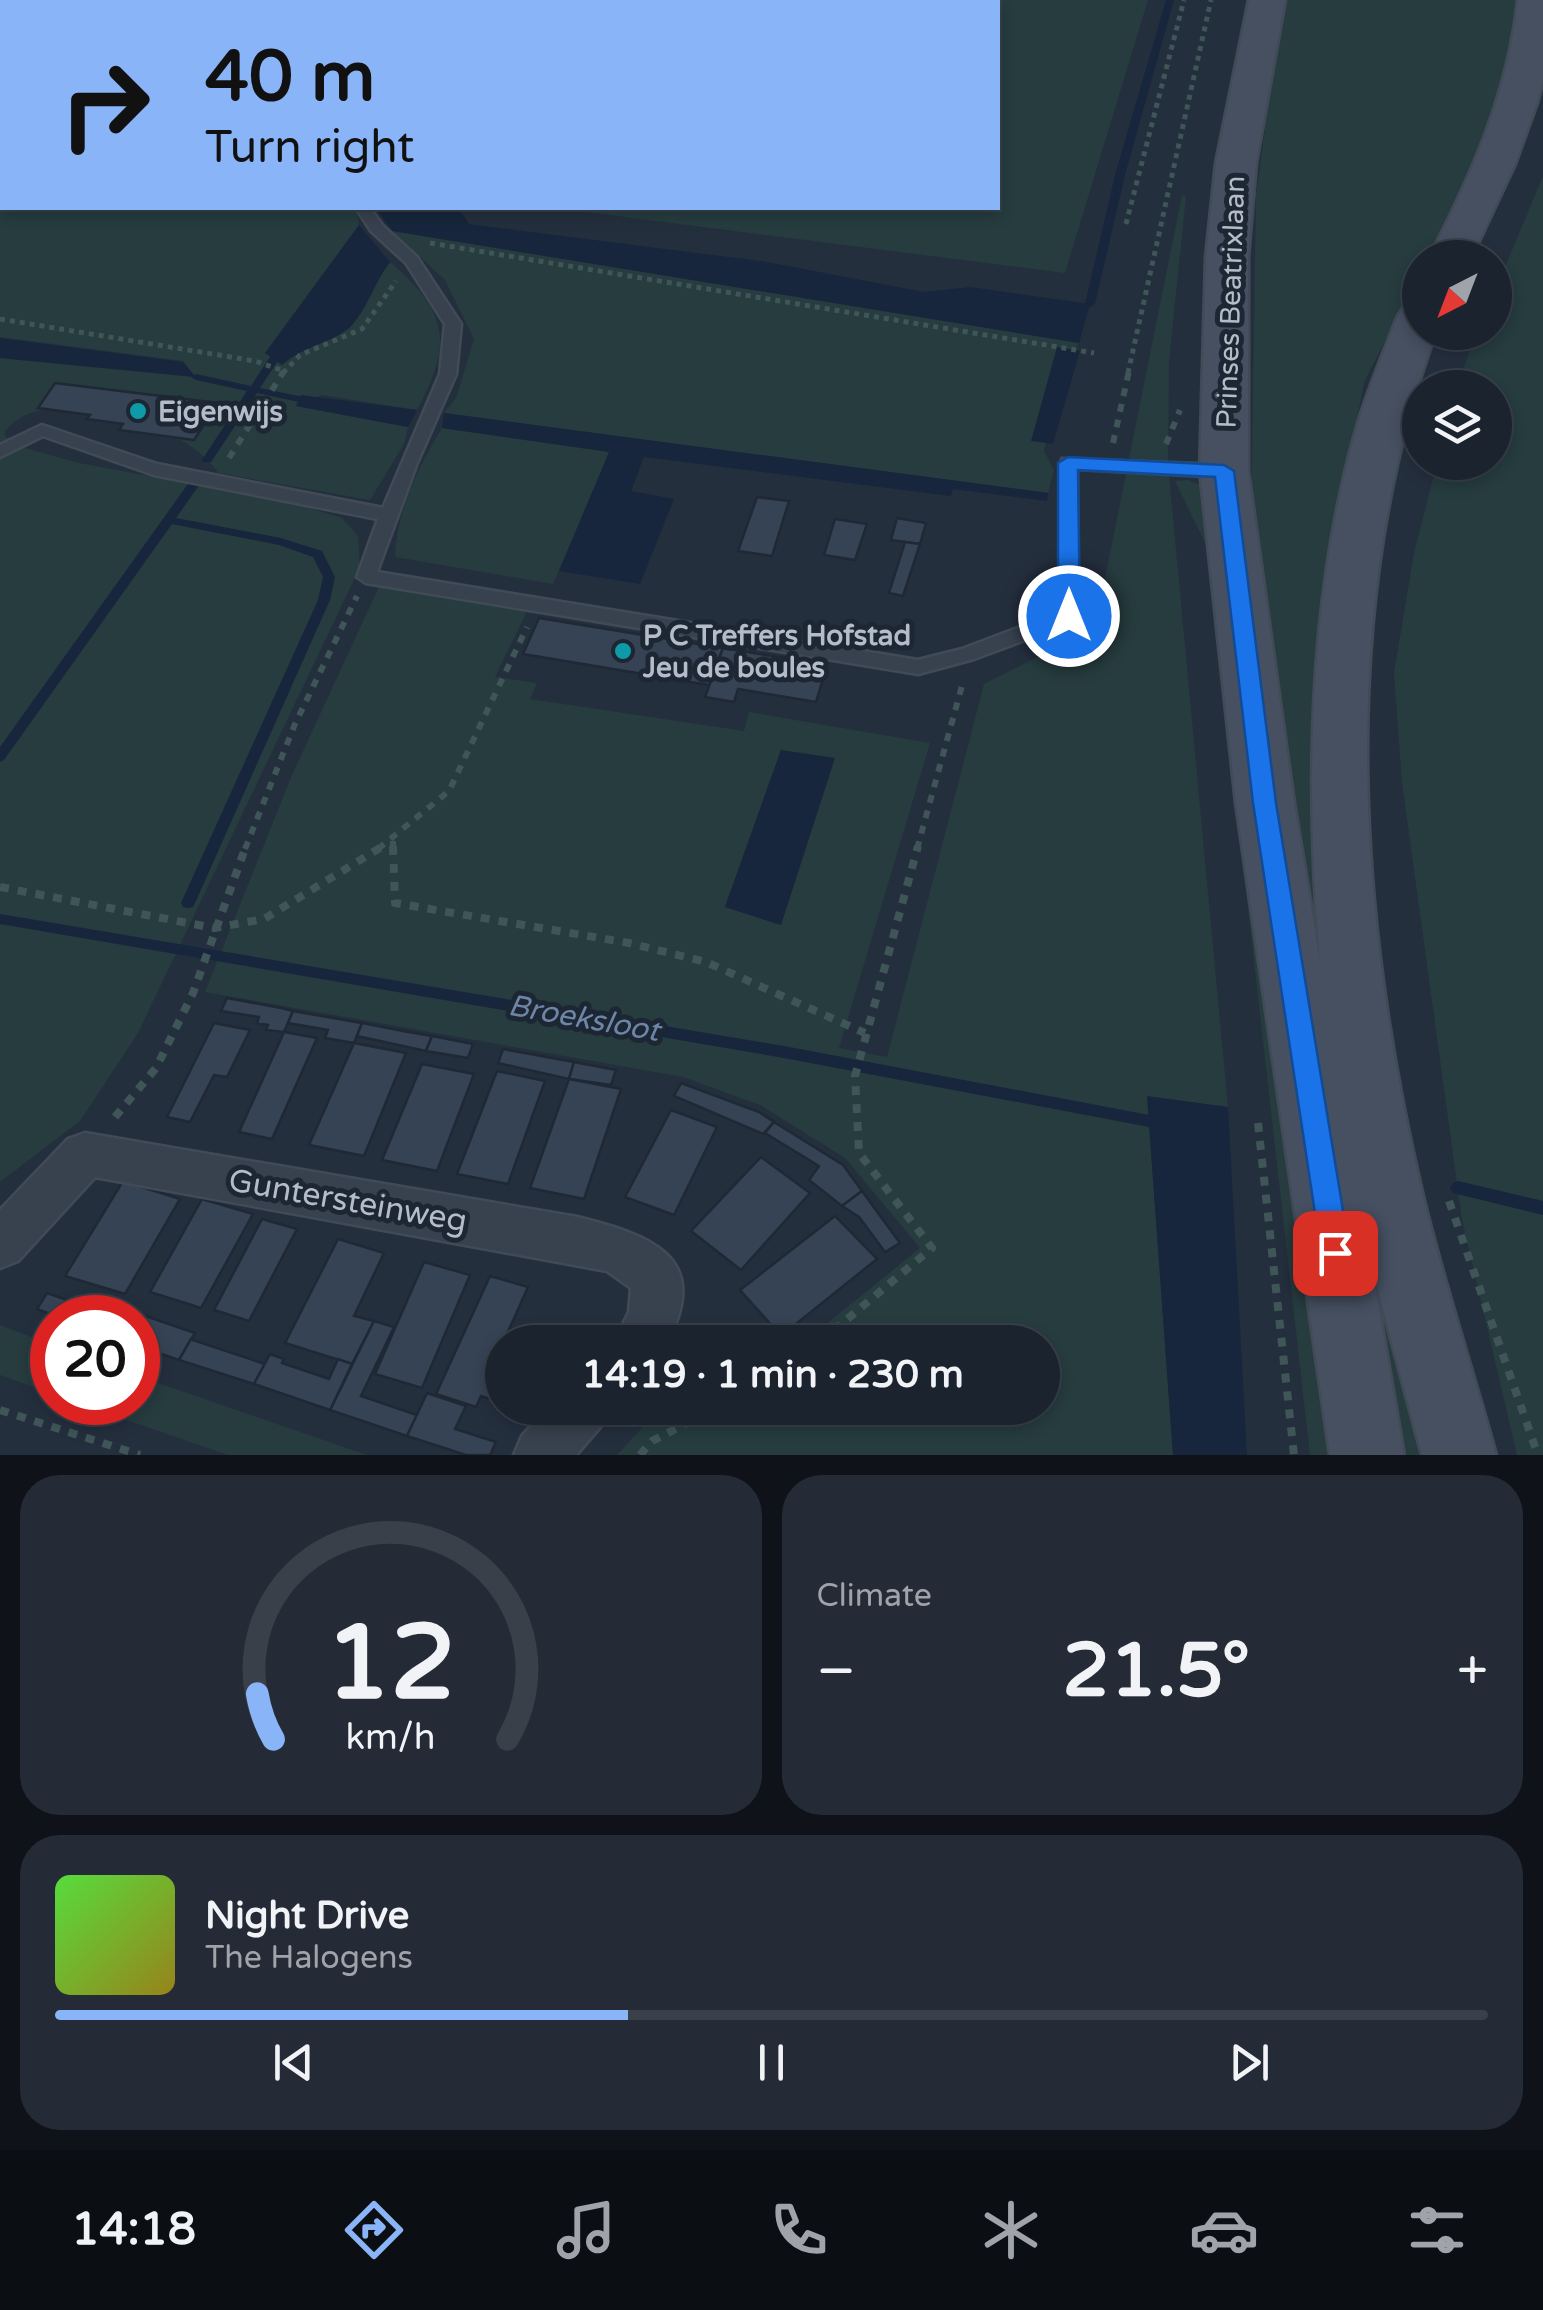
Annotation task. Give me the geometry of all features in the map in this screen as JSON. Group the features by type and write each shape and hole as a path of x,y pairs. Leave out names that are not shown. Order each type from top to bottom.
{"main road":[{"name":"Prinses Beatrixlaan","path":"1268,0 1236,162 1227,257 1224,471 1264,803 1319,1141"},
{"path":"1459,240 1519,110 1536,0"},
{"path":"1368,1455 1319,1141 1360,1018 1341,813 1352,577 1379,435 1408,350"},
{"path":"1319,1141 1458,1455"}],"street":[{"path":"0,1245 85,1154"},
{"name":"Guntersteinweg","path":"85,1154 544,1234 620,1251 657,1277 654,1316 649,1325"},
{"path":"541,1455 567,1425"}],"lane":[{"path":"364,210 384,236 412,260 453,324 448,374 366,577 856,662 918,668 1069,616 1068,463 1224,471"},
{"path":"0,452 42,430 154,469 389,516"}],"path":[{"path":"1126,224 1184,0"},
{"path":"1108,467 1212,0"},
{"path":"384,236 1094,353"},
{"path":"215,482 281,369 300,355 362,329 412,260"},
{"path":"0,319 255,361 281,369"},
{"path":"85,1154 156,1068 202,965 295,724 366,577"},
{"path":"0,887 214,928 264,919 392,840 448,790 538,604"},
{"path":"840,1325 932,1248 859,1152 855,1076 962,682 1023,634"},
{"path":"392,840 395,903 629,943 706,962 866,1033"},
{"path":"1294,1455 1319,1141"},
{"path":"1445,1191 1538,1455"},
{"path":"0,1410 140,1455"},
{"path":"640,1455 652,1441 683,1425"}],"green space":[{"path":"1000,0 1148,0 1065,273 570,210 1000,210"},
{"path":"1282,0 1520,0 1517,77 1436,240 1402,240 1402,308 1364,382 1336,535 1347,1091 1421,1455 1407,1455 1330,1091 1251,518 1256,196"},
{"path":"1543,176 1543,1455 1517,1455 1462,1220 1402,782 1394,673 1414,553 1433,480 1512,480 1512,370 1463,370 1470,350 1512,350 1512,250"},
{"path":"1182,195 1186,196 1169,362 1168,464 1228,1107 1147,1097 1173,1455 617,1455 644,1425 1060,1425 1060,1325 825,1325 920,1248 845,1158 760,1105 683,1077 205,992 292,775 384,576 531,603 495,677 537,683 530,699 744,731 749,712 930,743 839,1048 887,1057 984,684 1095,628","holes":["781,750 781,925 725,907"]},
{"path":"0,210 356,210 359,225 266,353 283,364 346,330 390,262 410,280 434,314 440,347 429,386 417,410 322,395 297,406 408,427 404,444 370,500 218,473 203,455 178,438 114,414 79,408 48,409 22,417 4,434 14,445 79,463 290,502 342,518 358,536 360,567 138,1033 80,1121 0,1182 0,358 194,377 183,361 0,337"},
{"path":"392,231 1079,343 1067,359 1044,451 1054,470 1048,493 444,413 456,398 474,339 445,280"},
{"path":"442,428 610,452 553,584 395,557 410,490"},
{"path":"1188,480 1200,485 1211,497 1338,1455 1310,1455 1207,547 1175,481"},
{"path":"0,1325 30,1337 30,1386 0,1375"},
{"path":"160,1384 367,1455 228,1455 141,1425 160,1425"}],"water":[{"path":"377,210 459,210 469,224 767,262 924,292 970,287 1090,304 1079,343 392,231"},
{"path":"359,225 390,262 363,310 346,331 282,365 265,353"},
{"path":"0,338 183,362 196,377 0,358"},
{"path":"1057,347 1080,351 1053,444 1031,441"},
{"path":"301,395 417,410 408,427 296,406"},
{"path":"444,413 1048,493 1047,501 953,489 951,496 644,457 631,491 674,499 640,584 559,571 609,452 442,428"},
{"path":"781,750 835,758 781,925 725,907"},
{"path":"1147,1096 1228,1107 1247,1455 1173,1455"}],"building":[{"name":"Eigenwijs","path":"55,383 218,403 194,440 119,430 123,424 38,408"},
{"path":"757,497 789,501 772,556 738,551"},
{"path":"897,518 926,523 920,544 891,540"},
{"path":"835,519 867,524 855,560 824,555"},
{"path":"905,542 920,544 903,596 889,593"},
{"name":"P C Treffers Hofstad Jeu de boules","path":"539,618 723,648 709,685 523,654"},
{"path":"723,648 827,665 816,702 738,689 734,702 705,697"},
{"path":"227,998 293,1011 284,1032 266,1030 268,1025 257,1023 259,1017 221,1011"},
{"path":"293,1011 362,1023 354,1043 325,1038 328,1030 288,1023"},
{"path":"214,1023 250,1030 227,1077 214,1075 190,1122 167,1117"},
{"path":"362,1023 432,1036 426,1051 357,1036"},
{"path":"284,1032 317,1038 272,1139 239,1132"},
{"path":"432,1036 473,1044 468,1058 426,1051"},
{"path":"354,1043 406,1053 364,1156 309,1145"},
{"path":"503,1049 574,1062 569,1079 498,1063"},
{"path":"574,1062 616,1070 611,1085 569,1079"},
{"path":"422,1064 474,1074 437,1171 382,1160"},
{"path":"497,1071 545,1081 508,1184 457,1174"},
{"path":"569,1079 621,1089 584,1199 530,1188"},
{"path":"681,1083 759,1112 774,1122 763,1134 674,1096"},
{"path":"671,1110 717,1127 674,1215 625,1197"},
{"path":"774,1122 843,1165 862,1191 842,1206 809,1180 819,1166 765,1133"},
{"path":"761,1157 810,1193 741,1270 691,1231"},
{"path":"123,1181 180,1199 125,1294 65,1276"},
{"path":"862,1191 900,1243 885,1252 859,1217 842,1206"},
{"path":"202,1199 253,1214 201,1308 150,1292"},
{"path":"835,1216 877,1259 795,1325 771,1325 740,1290"},
{"path":"262,1219 297,1229 249,1321 214,1310"},
{"path":"338,1239 384,1253 354,1316 374,1321 352,1364 285,1343"},
{"path":"424,1262 470,1275 422,1388 375,1374"},
{"path":"490,1276 528,1287 511,1325 485,1325 485,1397 481,1396 476,1407 436,1394"},
{"path":"160,1321 195,1333 179,1360 160,1354"},
{"path":"374,1321 394,1327 361,1396 417,1415 407,1436 330,1410"},
{"path":"191,1339 265,1364 254,1384 179,1360"},
{"path":"270,1354 284,1359 282,1363 329,1379 338,1359 352,1364 330,1410 254,1384"},
{"path":"427,1393 466,1406 455,1429 496,1442 490,1455 466,1455 407,1436"}],"waterway":[{"path":"1090,304 1120,175 1170,0"},
{"path":"254,389 274,359"},
{"path":"196,377 254,389"},
{"path":"207,460 254,389"},
{"path":"254,389 299,399"},
{"path":"169,519 194,484"},
{"path":"0,757 169,520 281,542 318,554 329,577 324,600 188,903"},
{"name":"Broeksloot","path":"0,919 784,1052 1165,1124"},
{"name":"Broeksloot","path":"1458,1188 1543,1208"}],"place":[{"name":"Eigenwijs","path":"138,411"},
{"name":"P C Treffers Hofstad Jeu de boules","path":"623,651"}],"route":[{"path":"1069,616 1068,463 1224,471 1264,803 1335,1253"}]}
